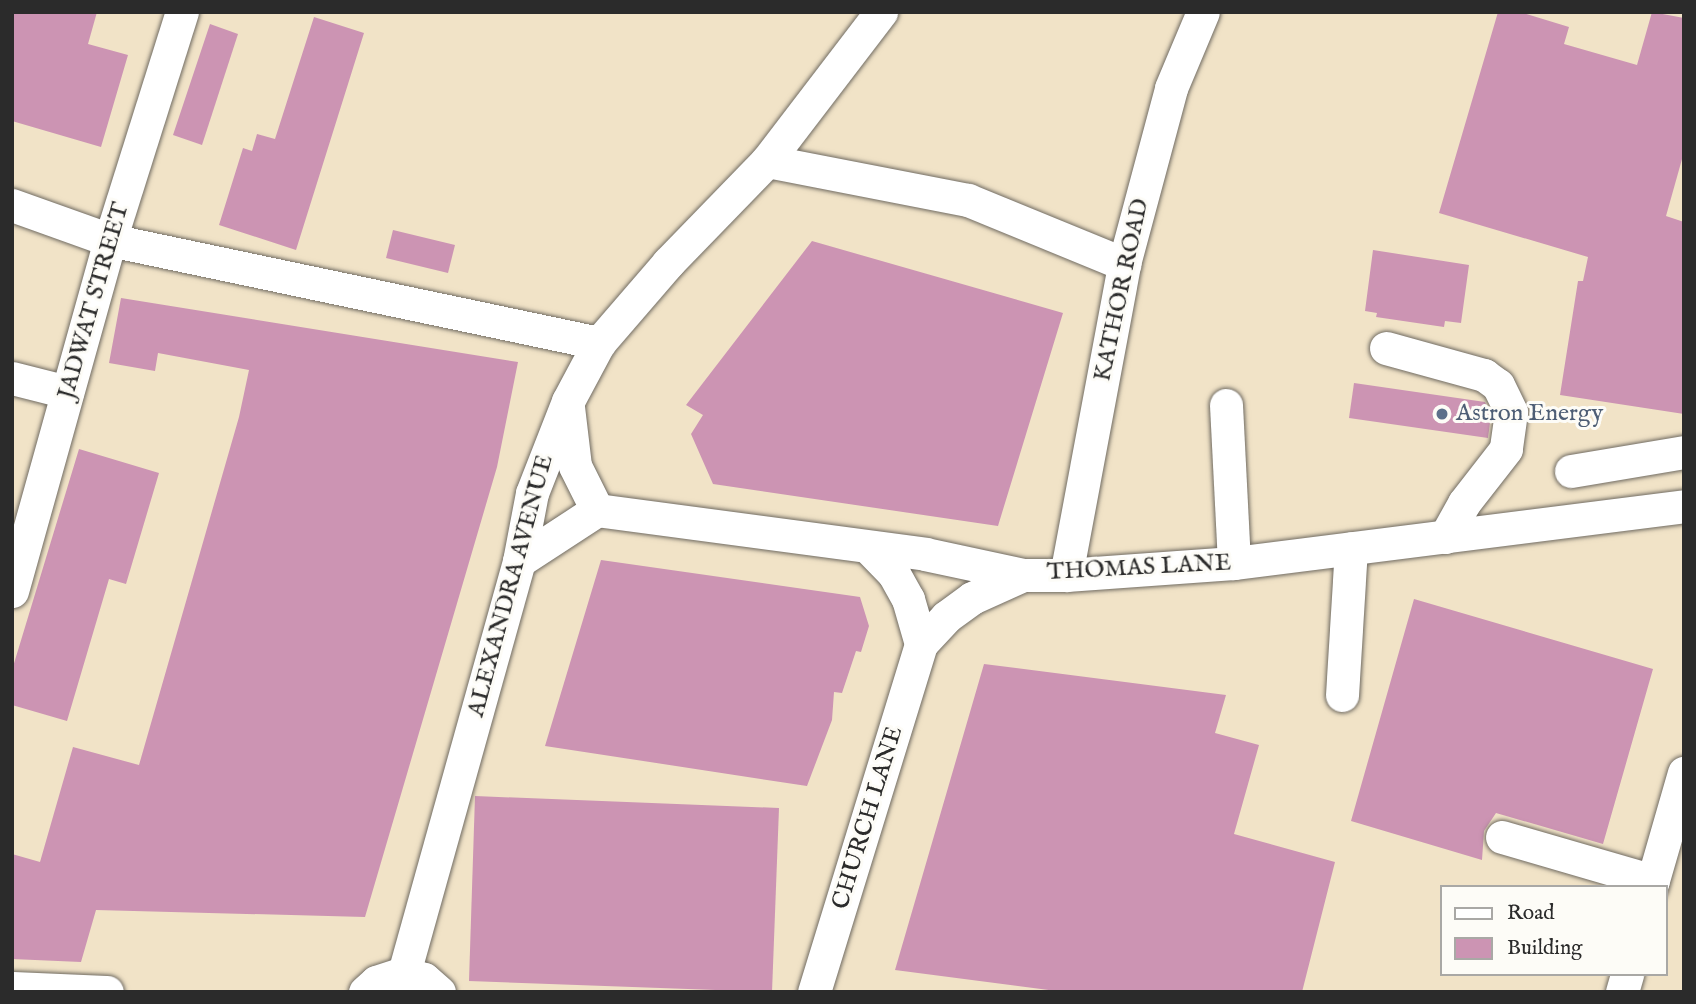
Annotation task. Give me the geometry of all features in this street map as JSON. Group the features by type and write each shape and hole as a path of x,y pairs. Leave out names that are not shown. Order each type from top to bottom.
{"street":[{"name":"JADWAT STREET","path":"12,590 110,240 183,12"},
{"name":"ALEXANDRA AVENUE","path":"404,973 519,561 532,493 568,401 599,344 668,262 768,161 881,12"},
{"name":"KATHOR ROAD","path":"1066,575 1125,264 1171,88 1203,12"},
{"path":"768,161 968,200 1125,264"},
{"path":"12,205 110,240 599,344"},
{"path":"1385,348 1484,374 1498,385 1511,411 1506,449 1464,503 1445,537"},
{"path":"12,378 67,392"},
{"path":"519,561 597,510 575,466 568,401"},
{"path":"1226,405 1234,564"},
{"path":"1601,516 1587,468 1684,452"},
{"name":"THOMAS LANE","path":"597,510 925,554 1023,575 1066,575 1234,564 1684,506"},
{"path":"869,548 894,574 908,599 920,644"},
{"path":"1342,695 1351,548"},
{"name":"CHURCH LANE","path":"814,992 920,644 946,617 972,598 1023,575"},
{"path":"1502,837 1652,884 1684,773"},
{"path":"365,992 376,982 404,973 425,979 439,992"},
{"path":"12,988 107,992"}],"building":[{"path":"12,12 97,12 88,44 128,55 101,147 12,121"},
{"path":"1498,12 1520,12 1569,27 1564,44 1637,65 1652,12 1684,18 1684,152 1666,216 1684,222 1684,414 1560,395 1578,281 1583,281 1588,257 1439,213"},
{"path":"314,17 364,33 296,250 219,225 243,148 252,151 257,134 275,139"},
{"path":"210,24 238,34 202,145 173,135"},
{"path":"393,230 455,245 448,273 386,258"},
{"path":"812,241 1063,313 998,526 713,484 691,434 703,415 686,405"},
{"path":"1373,250 1469,265 1461,323 1445,321 1444,327 1376,317 1377,313 1365,311"},
{"path":"121,298 518,362 497,467 365,917 96,910 81,962 12,959 12,854 40,862 73,747 139,765 239,417 249,370 158,353 155,371 109,363"},
{"path":"1354,383 1485,402 1491,415 1488,438 1349,418"},
{"path":"79,449 159,473 126,584 109,579 67,721 12,705 12,670"},
{"path":"601,560 860,597 869,626 861,652 856,651 842,693 834,692 832,720 807,786 545,746"},
{"path":"1414,599 1653,669 1603,844 1496,813 1484,831 1482,860 1351,821"},
{"path":"984,664 1226,695 1215,733 1259,745 1234,834 1335,862 1302,992 1064,992 895,970"},
{"path":"475,796 779,808 772,992 469,981"}],"place":[{"name":"Astron Energy","path":"1442,414"}]}
